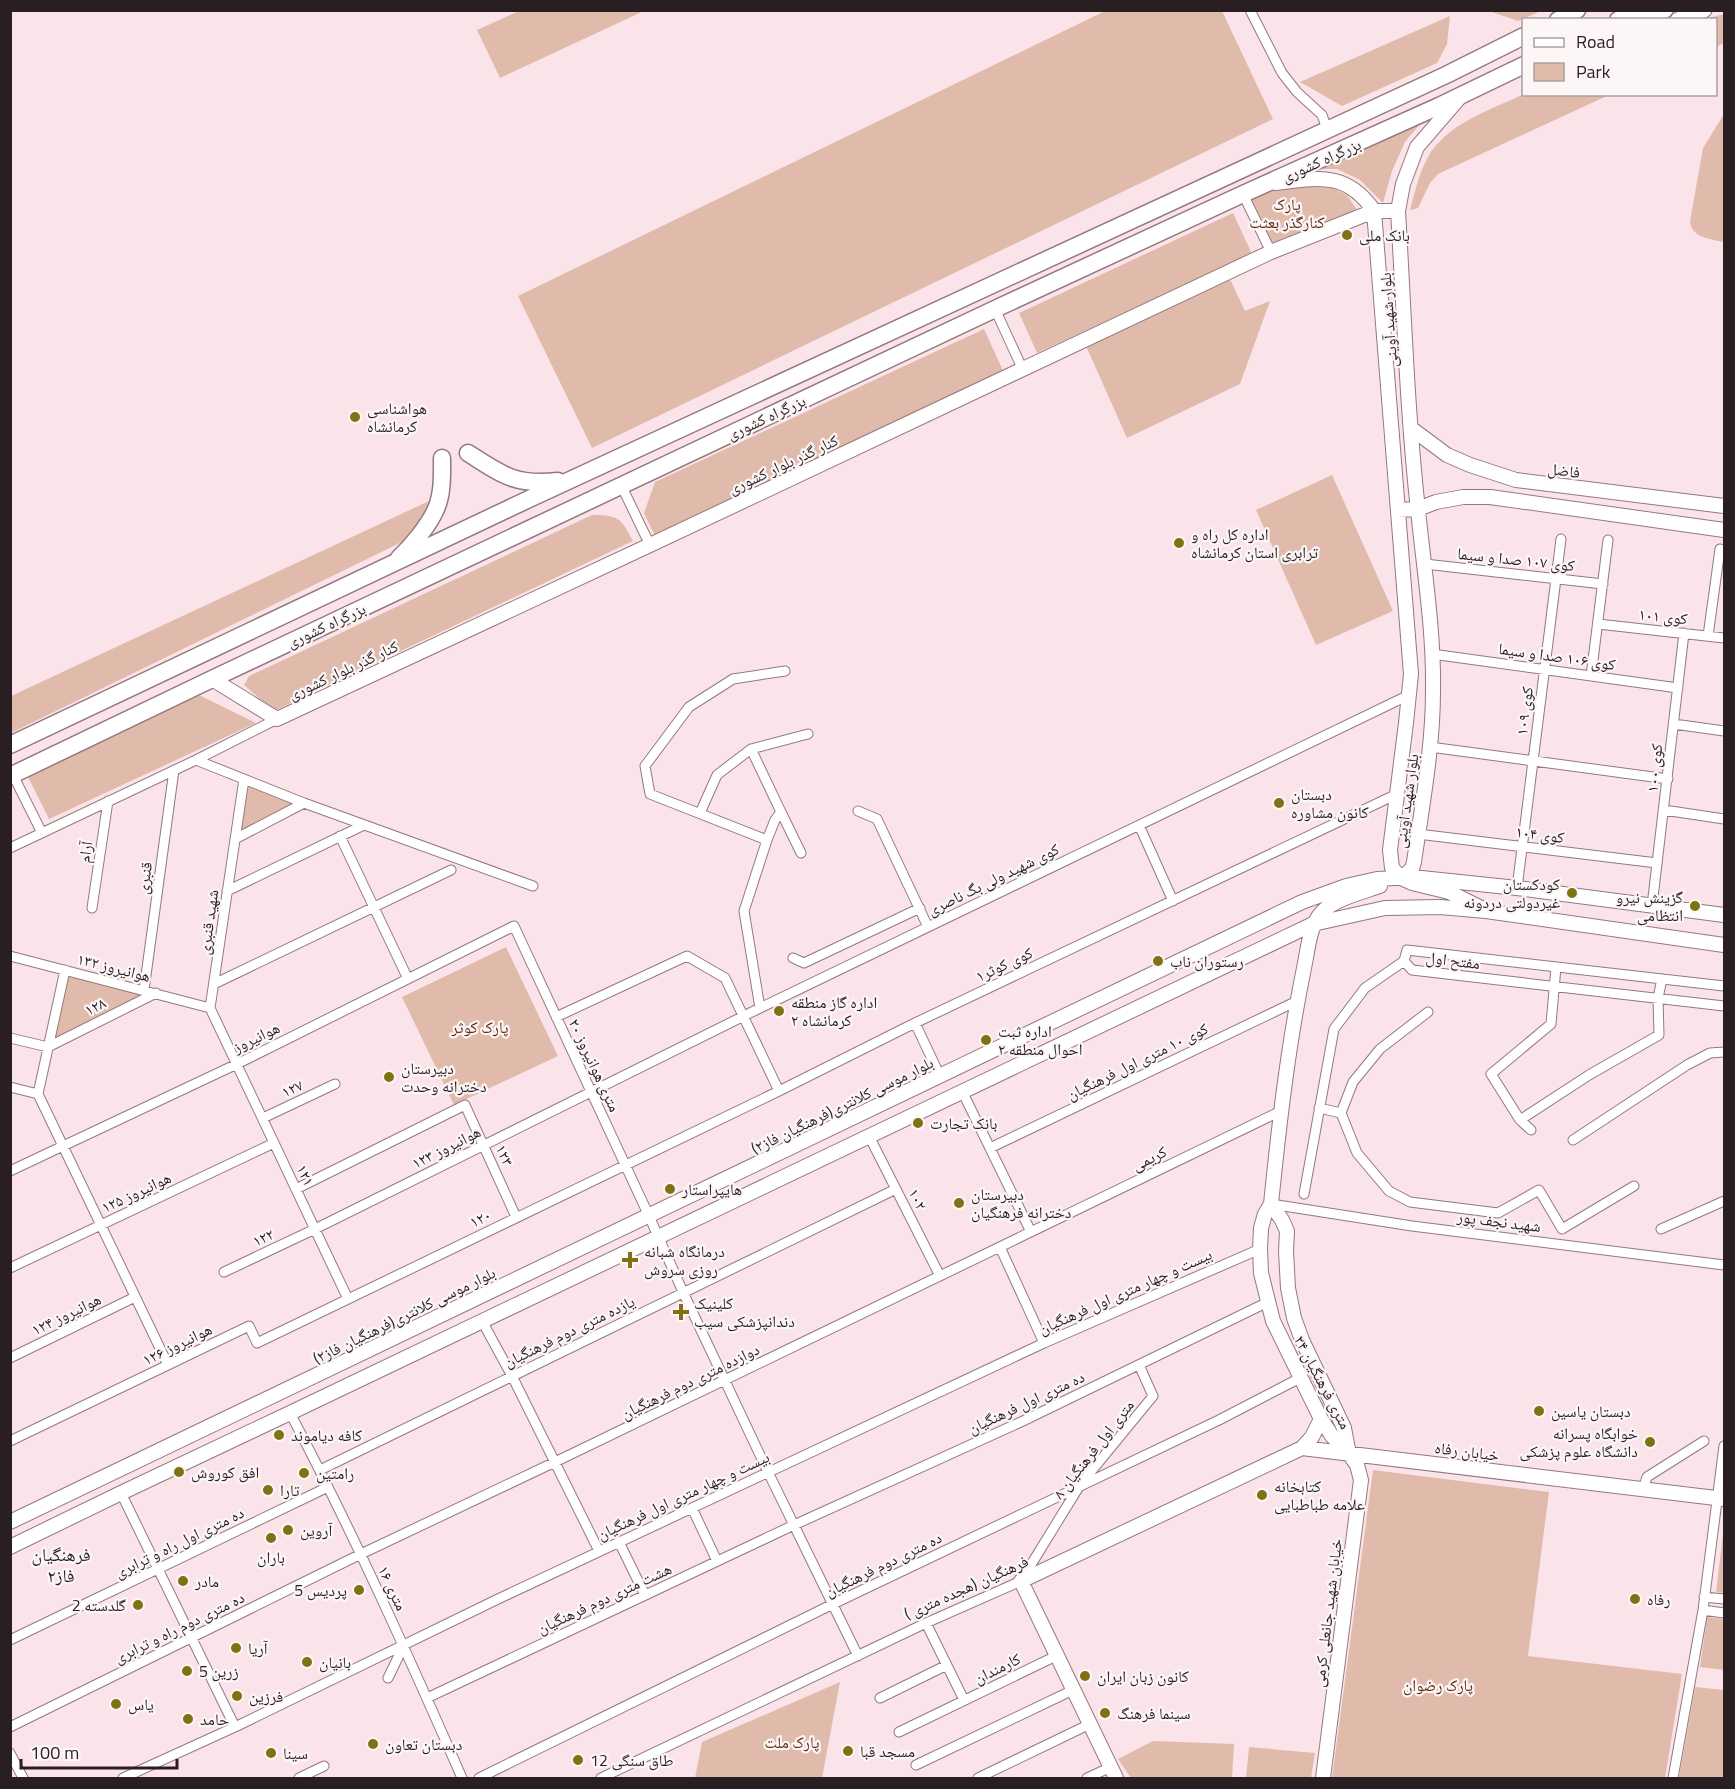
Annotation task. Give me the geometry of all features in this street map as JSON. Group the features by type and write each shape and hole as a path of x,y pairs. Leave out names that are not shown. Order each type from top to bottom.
{"highway":[{"path":"1562,18 1577,10"},
{"path":"1622,18 1637,10"},
{"name":"بزرگراه کشوری","path":"10,745 529,500 1446,75 1522,37"},
{"name":"بزرگراه کشوری","path":"12,776 995,309 1522,67"},
{"path":"468,453 501,474 523,482 538,484 574,480"},
{"path":"382,569 401,557 420,535 436,509 441,483 442,458"},
{"path":"529,500 523,509 524,516 528,522 537,525"},
{"path":"454,535 465,538 470,545 465,559"}],"main road":[{"path":"1647,18 1665,10"},
{"path":"1683,18 1704,10"},
{"path":"1461,96 1522,75"},
{"name":"بلوار شهید آوینی","path":"1374,211 1411,674 1390,850 1392,868 1401,878 1413,869 1430,747 1433,691 1425,564 1412,429 1398,211 1403,184 1417,147 1461,96"},
{"path":"1268,183 1319,178 1332,180 1359,192 1374,211 1398,211"},
{"name":"کنار گذر بلوار کشوری","path":"212,679 277,719 650,546 1190,289 1271,252 1374,211"},
{"name":"فاضل","path":"1412,429 1448,455 1516,480 1725,506"},
{"path":"1398,510 1418,509 1463,497 1490,497 1725,530"},
{"path":"1313,924 1330,905 1401,878 1449,892 1486,911"},
{"name":"بلوار موسی کلانتری(فرهنگیان فاز۲)","path":"10,1522 1302,902 1346,886 1377,879 1430,878 1725,915"},
{"path":"10,1547 1313,924 1385,908 1440,907 1486,911 1725,945"},
{"name":"۲۴ متری فرهنگیان","path":"1313,924 1297,1001 1281,1111 1271,1204 1261,1228 1261,1273 1273,1321 1300,1378 1321,1419 1332,1436 1349,1454"},
{"name":"۲۴ متری فرهنگیان","path":"1271,1204 1287,1231 1288,1288 1294,1318 1302,1340 1344,1428 1349,1454"},
{"path":"1302,1448 1312,1437 1321,1419"},
{"path":"1302,1448 1349,1454"},
{"name":"فرهنگیان (هجده متری )","path":"1021,1581 1302,1448"},
{"name":"خیابان رفاه","path":"1349,1454 1722,1498"},
{"name":"خیابان شهید جانعلی کرمی","path":"1323,1779 1361,1480 1357,1465 1349,1454"},
{"path":"1021,1581 1114,1773"}],"street":[{"path":"1250,10 1282,73 1297,92 1322,116 1327,129"},
{"path":"1243,194 1271,252"},
{"path":"995,309 1023,370"},
{"path":"621,485 650,546"},
{"name":"کوی ۱۰۹","path":"1517,888 1561,539"},
{"path":"1591,676 1608,540"},
{"path":"1708,636 1720,549"},
{"name":"کوی ۱۰۷ صدا و سیما","path":"1425,564 1603,584"},
{"name":"کوی ۱۰۱","path":"1598,624 1725,638"},
{"name":"کوی ۱۰۰","path":"1652,906 1684,633"},
{"name":"کوی ۱۰۶ صدا و سیما","path":"1432,654 1678,688"},
{"path":"767,840 650,794 645,766 689,707 733,679 785,671"},
{"name":"کوی شهید ولی بگ ناصری","path":"590,1092 1409,695"},
{"path":"10,848 277,719"},
{"path":"1674,724 1725,731"},
{"path":"700,813 717,775 751,749 808,734"},
{"path":"1430,747 1668,779"},
{"path":"751,749 801,853"},
{"path":"196,760 304,803 533,886"},
{"name":"قنبری","path":"144,990 174,770"},
{"path":"12,776 42,833"},
{"name":"شهید قنبری","path":"210,1008 244,779"},
{"name":"کوی کوثر۱","path":"625,1165 915,1023 1397,794"},
{"name":"آرام","path":"92,908 108,801"},
{"path":"235,839 304,803"},
{"path":"1664,810 1725,819"},
{"path":"760,1008 744,911 767,840 781,812"},
{"path":"858,812 877,819 928,927"},
{"path":"227,891 364,825"},
{"path":"1139,825 1173,901"},
{"name":"کوی ۱۰۴","path":"1418,834 1658,863"},
{"path":"340,836 408,979"},
{"path":"214,984 451,870"},
{"path":"793,958 804,963 920,908"},
{"name":"هوانیروز","path":"10,1171 237,1064 514,927"},
{"name":"۲۰ متری هوانیروز","path":"514,927 683,1292 858,1656"},
{"name":"مفتح اول","path":"1725,986 1407,950 1404,961 1412,970 1725,1006"},
{"name":"هوانیروز ۱۳۲","path":"10,956 210,1008"},
{"path":"556,1017 687,956 725,978 779,1091"},
{"path":"1304,1194 1334,1029 1365,988 1404,961"},
{"path":"1531,1130 1520,1120 1491,1074 1551,1024 1556,967"},
{"path":"65,970 38,1094 168,1365"},
{"path":"1520,1120 1588,1075 1659,1035 1658,998 1662,979"},
{"name":"۱۲۸","path":"48,1047 156,993"},
{"name":"کوی ۱۰ متری اول فرهنگیان","path":"990,1148 1297,1001"},
{"path":"210,1008 237,1064"},
{"path":"1428,1012 1380,1049 1353,1082 1341,1113 1357,1153 1389,1191 1410,1202 1498,1213 1539,1190 1562,1228 1634,1186"},
{"path":"915,1023 940,1076"},
{"path":"10,1038 48,1047"},
{"path":"1573,1140 1688,1065 1710,1053 1725,1052"},
{"name":"۱۲۱","path":"237,1064 348,1299"},
{"name":"۱۲۷","path":"262,1118 335,1084"},
{"path":"10,1087 38,1094"},
{"path":"962,1091 1031,1232"},
{"name":"۱۲۳ هوانیروز","path":"315,1229 590,1092"},
{"name":"۱۲۳ هوانیروز","path":"296,1190 465,1106"},
{"name":"۱۲۳","path":"465,1106 516,1217"},
{"path":"1319,1108 1341,1113"},
{"name":"کریمی","path":"1031,1232 1281,1111"},
{"name":"۱۰۲","path":"869,1136 940,1276"},
{"name":"هوانیروز ۱۲۵","path":"10,1268 274,1143"},
{"name":"۱۲۰","path":"348,1299 625,1165"},
{"name":"یازده متری دوم فرهنگیان","path":"321,1470 896,1189"},
{"path":"1661,1228 1725,1201"},
{"name":"شهید نجف پور","path":"1271,1204 1412,1226 1725,1264"},
{"name":"۱۲۲","path":"224,1272 315,1229"},
{"name":"دوازده متری دوم فرهنگیان","path":"361,1554 1031,1232"},
{"path":"1000,1247 1044,1342"},
{"name":"بیست و چهار متری اول فرهنگیان","path":"123,1779 599,1551 1044,1342 1260,1248"},
{"name":"هوانیروز ۱۲۴","path":"10,1358 135,1297"},
{"name":"هوانیروز ۱۲۶","path":"10,1441 249,1326 257,1343 348,1299"},
{"name":"ده متری اول فرهنگیان","path":"794,1524 1023,1421 1268,1302"},
{"path":"482,1321 512,1376 599,1551"},
{"name":"۸ متری اول فرهنگیان","path":"1021,1581 1080,1485 1153,1396 1139,1365"},
{"name":"ده متری دوم فرهنگیان","path":"479,1779 833,1604 1219,1420 1300,1378"},
{"name":"۱۶ متری","path":"290,1413 321,1470 404,1645 462,1779"},
{"path":"1643,1489 1647,1478 1704,1441"},
{"path":"1672,1779 1722,1498 1725,1446"},
{"name":"ده متری اول راه و ترابری","path":"10,1640 328,1487"},
{"path":"121,1492 235,1727"},
{"path":"692,1508 717,1561"},
{"name":"هشت متری دوم فرهنگیان","path":"427,1698 794,1524"},
{"path":"620,1542 645,1595"},
{"name":"ده متری دوم راه و ترابری","path":"10,1726 361,1554"},
{"name":"فرهنگیان (هجده متری )","path":"602,1779 926,1623 1021,1581"},
{"path":"1704,1597 1725,1599"},
{"path":"1703,1610 1725,1613"},
{"name":"کارمندان","path":"926,1623 964,1700 1056,1656"},
{"path":"388,1678 404,1645"},
{"path":"880,1698 947,1665"},
{"path":"916,1765 1073,1689"},
{"path":"899,1732 964,1700"},
{"path":"978,1779 1090,1724"},
{"path":"10,1753 23,1779"},
{"path":"299,1779 324,1767"},
{"path":"1087,1779 1114,1773"}],"green space":[{"path":"519,11 644,11 500,78 477,30"},
{"path":"1105,11 1222,11 1273,119 592,448 518,296"},
{"path":"1489,11 1541,11 1518,21"},
{"path":"1724,14 1724,43 1717,46 1717,18 1709,18"},
{"path":"1450,16 1447,44 1437,63 1342,106 1300,82"},
{"path":"1522,95 1607,96 1438,174 1430,183 1418,208 1410,210 1422,170 1436,145 1458,126"},
{"path":"1724,114 1724,242 1708,239 1698,234 1691,227 1690,221 1703,148"},
{"path":"1420,124 1405,142 1392,171 1383,203 1360,180 1337,169 1317,169"},
{"name":"پارک کنارگذر بعثت","path":"1291,185 1325,185 1347,195 1357,210 1273,245 1251,198"},
{"path":"1233,213 1252,254 1037,353 1019,313"},
{"path":"1229,277 1245,311 1270,301 1240,384 1127,438 1086,346"},
{"path":"984,329 1005,375 656,538 644,513 655,482"},
{"path":"1332,475 1393,611 1316,645 1256,510"},
{"path":"429,501 424,518 408,539 11,733 11,696"},
{"path":"592,515 618,519 633,541 274,711 244,685 249,676"},
{"path":"199,695 256,723 49,819 28,777"},
{"path":"247,786 294,804 240,831"},
{"name":"پارک کوثر","path":"506,947 558,1056 454,1105 402,997"},
{"path":"69,975 146,994 53,1040"},
{"name":"پارک رضوان","path":"1373,1470 1549,1492 1528,1656 1682,1674 1665,1778 1332,1778"},
{"path":"1724,1527 1724,1593 1716,1592"},
{"path":"1707,1617 1724,1619 1724,1670 1700,1667"},
{"name":"پارک ملت","path":"840,1682 822,1778 695,1778 702,1742"},
{"path":"1695,1687 1724,1690 1724,1778 1679,1778"},
{"path":"1153,1741 1234,1744 1232,1778 1131,1778 1118,1759"},
{"path":"1249,1747 1315,1753 1311,1778 1246,1778"}],"place":[{"name":"بانک ملی","path":"1347,235"},
{"name":"هواشناسی کرمانشاه","path":"355,417"},
{"name":"اداره کل راه و ترابری استان کرمانشاه","path":"1179,543"},
{"name":"دبستان کانون مشاوره","path":"1279,803"},
{"name":"کودکستان غیردولتی دردونه","path":"1572,893"},
{"name":"گزینش نیرو انتظامی","path":"1695,906"},
{"name":"رستوران ناب","path":"1158,961"},
{"name":"اداره گاز منطقه ۲ کرمانشاه","path":"779,1011"},
{"name":"اداره ثبت احوال منطقه ۲","path":"986,1040"},
{"name":"دبیرستان دخترانه وحدت","path":"389,1077"},
{"name":"بانک تجارت","path":"918,1123"},
{"name":"هایپراستار","path":"670,1189"},
{"name":"دبیرستان دخترانه فرهنگیان","path":"959,1203"},
{"name":"درمانگاه شبانه روزی سروش","path":"630,1260"},
{"name":"کلینیک دندانپزشکی سیب","path":"681,1312"},
{"name":"دبستان یاسین","path":"1539,1411"},
{"name":"کافه دیاموند","path":"279,1435"},
{"name":"خوابگاه پسرانه دانشگاه علوم پزشکی","path":"1650,1442"},
{"name":"افق کوروش","path":"179,1472"},
{"name":"رامتین","path":"304,1473"},
{"name":"تارا","path":"268,1490"},
{"name":"کتابخانه علامه طباطبایی","path":"1262,1495"},
{"name":"آروین","path":"288,1530"},
{"name":"باران","path":"271,1538"},
{"name":"مادر","path":"183,1581"},
{"name":"پردیس 5","path":"359,1590"},
{"name":"رفاه","path":"1635,1599"},
{"name":"گلدسته 2","path":"138,1605"},
{"name":"آریا","path":"236,1648"},
{"name":"بانیان","path":"307,1662"},
{"name":"زرین 5","path":"187,1671"},
{"name":"کانون زبان ایران","path":"1085,1676"},
{"name":"فرزین","path":"237,1696"},
{"name":"یاس","path":"116,1704"},
{"name":"سینما فرهنگ","path":"1105,1713"},
{"name":"حامد","path":"188,1719"},
{"name":"دبستان تعاون","path":"373,1744"},
{"name":"مسجد قبا","path":"848,1751"},
{"name":"سینا","path":"271,1753"},
{"name":"طاق سنگی 12","path":"578,1760"}],"district":[{"name":"فرهنگیان فاز۲","path":"61,1564"}]}
